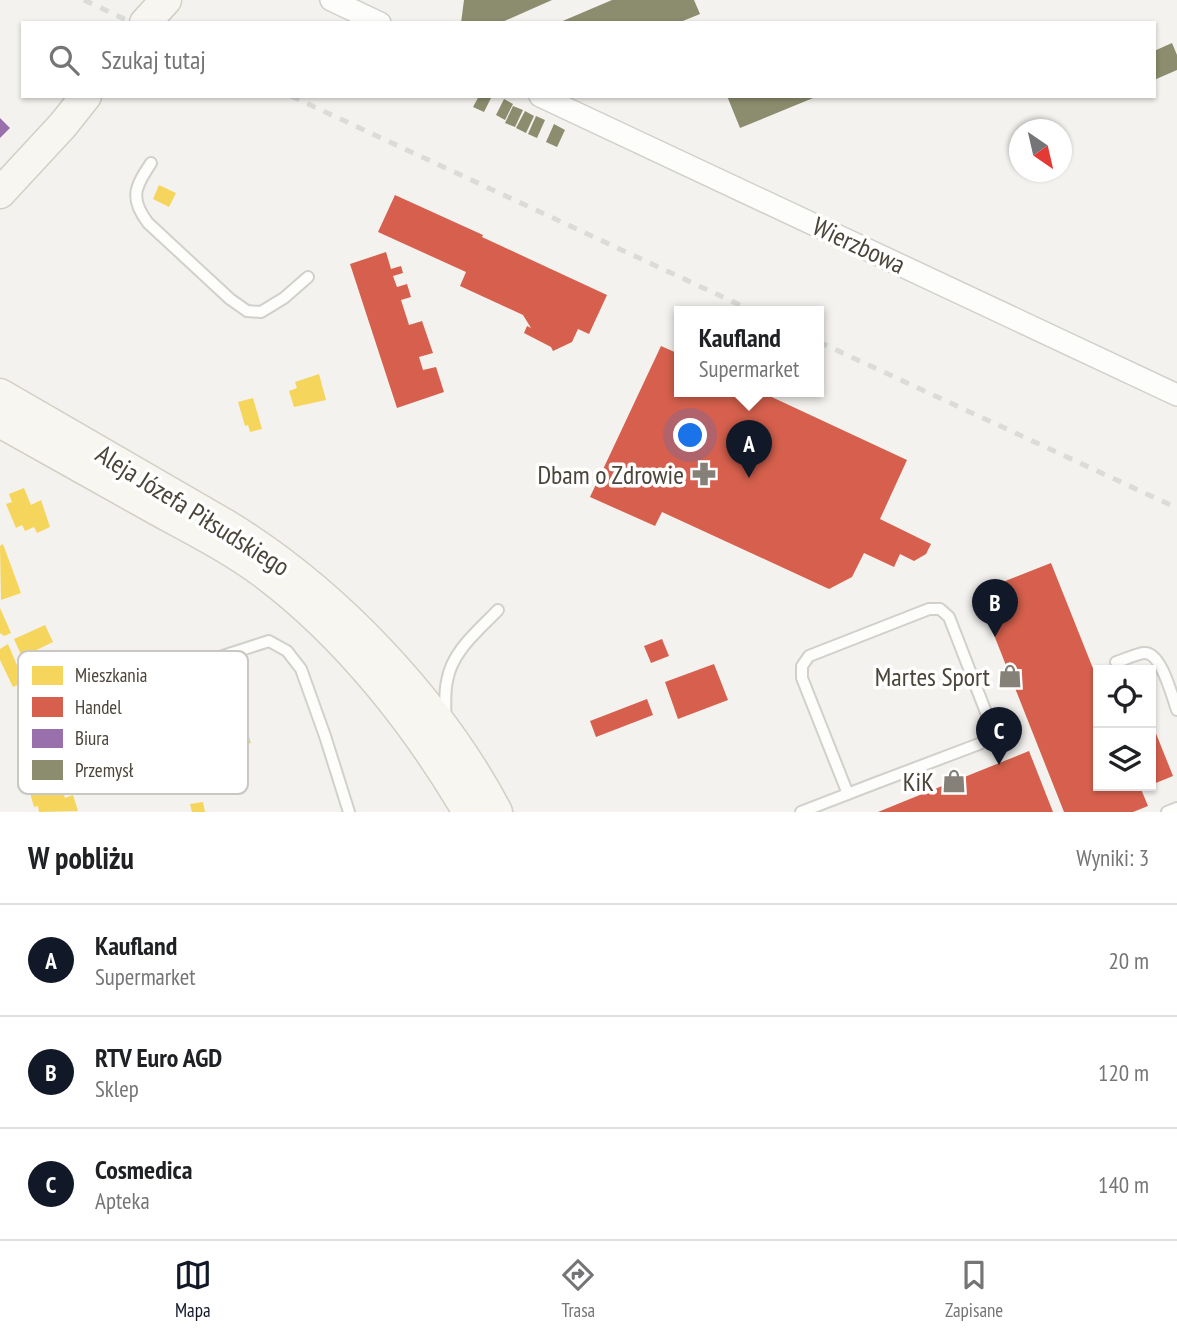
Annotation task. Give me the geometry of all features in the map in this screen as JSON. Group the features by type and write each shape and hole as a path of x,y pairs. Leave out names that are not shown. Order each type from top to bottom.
{"main road":[{"path":"147,21 166,0"},
{"path":"0,193 84,98"},
{"name":"Aleja Józefa Piłsudskiego","path":"0,394 228,526 300,577 371,641 416,693 476,776 497,812"},
{"name":"Aleja Józefa Piłsudskiego","path":"0,422 224,548 290,595 340,643 402,714 434,757 468,812"}],"street":[{"path":"331,0 376,21"},
{"name":"Wierzbowa","path":"544,98 1177,395"}],"lane":[{"path":"151,163 136,185 135,198 139,211 148,223 230,299 247,311 261,312 284,298 308,277"},
{"path":"801,812 979,744 988,737 989,720 949,617 940,609 929,609 809,656 802,666 802,678 848,794"},
{"path":"443,730 450,668 460,650 498,610"},
{"path":"238,651 269,641 287,651 301,669 326,736 349,812"},
{"path":"1116,662 1145,652 1154,655 1177,710"},
{"path":"1167,812 1177,808"}],"building: Mieszkania":[{"path":"159,185 176,193 169,207 153,199"},
{"path":"319,374 326,400 294,407 289,391 297,388 295,382"},
{"path":"253,398 262,429 250,432 248,425 245,426 238,402"},
{"path":"24,488 31,505 41,500 50,527 37,533 34,527 25,531 22,525 16,528 6,504 12,502 9,494"},
{"path":"3,544 21,593 1,600 0,546"},
{"path":"0,608 11,633 4,636 0,633"},
{"path":"45,625 53,642 34,651 19,651 14,639"},
{"path":"8,644 18,668 18,685 13,687 0,660 0,649"},
{"path":"30,794 64,794 65,798 73,795 78,811 39,812 38,806 34,807"},
{"path":"203,802 205,812 192,812 190,804"}],"building: Handel":[{"path":"395,195 607,295 589,334 578,329 572,342 553,351 551,347 524,333 527,326 531,328 523,315 460,286 466,272 378,232"},
{"path":"386,252 391,269 401,266 403,273 393,276 397,287 407,284 411,297 401,300 409,325 422,321 433,353 419,357 423,370 436,367 444,392 397,408 350,264"},
{"path":"661,346 674,352 674,397 772,397 907,460 880,519 931,544 926,554 914,561 900,554 894,567 864,553 852,577 829,589 662,512 655,526 590,497"},
{"path":"1051,563 1093,668 1093,791 1142,791 1148,806 1133,812 1064,812 977,592"},
{"path":"662,639 669,656 651,663 644,646"},
{"path":"714,664 728,700 678,719 665,682"},
{"path":"647,699 653,715 596,737 590,721"},
{"path":"1156,734 1173,776 1156,783"},
{"path":"1029,751 1053,812 878,812 900,803"}],"building: Biura":[{"path":"0,118 10,128 0,138"}],"building: Przemysł":[{"path":"464,0 552,0 505,21 461,21"},
{"path":"612,0 694,0 700,14 683,21 563,21"},
{"path":"1172,43 1177,55 1177,70 1156,79 1156,50"},
{"path":"478,98 491,98 484,112 473,107"},
{"path":"728,98 813,98 740,128"},
{"path":"504,99 513,104 505,120 496,115"},
{"path":"513,106 523,110 515,127 505,123"},
{"path":"525,111 534,116 526,133 516,128"},
{"path":"536,116 545,120 537,138 528,134"},
{"path":"554,124 565,130 557,147 546,142"}],"railway":[{"path":"84,0 129,21"},
{"path":"295,98 742,306"},
{"path":"824,344 1177,508"}],"place":[{"name":"Dbam o Zdrowie","path":"704,474"},
{"name":"Kaufland","path":"749,478"},
{"name":"RTV Euro AGD","path":"995,637"},
{"name":"Martes Sport","path":"1010,676"},
{"name":"Cosmedica","path":"999,765"},
{"name":"KiK","path":"954,781"}]}
